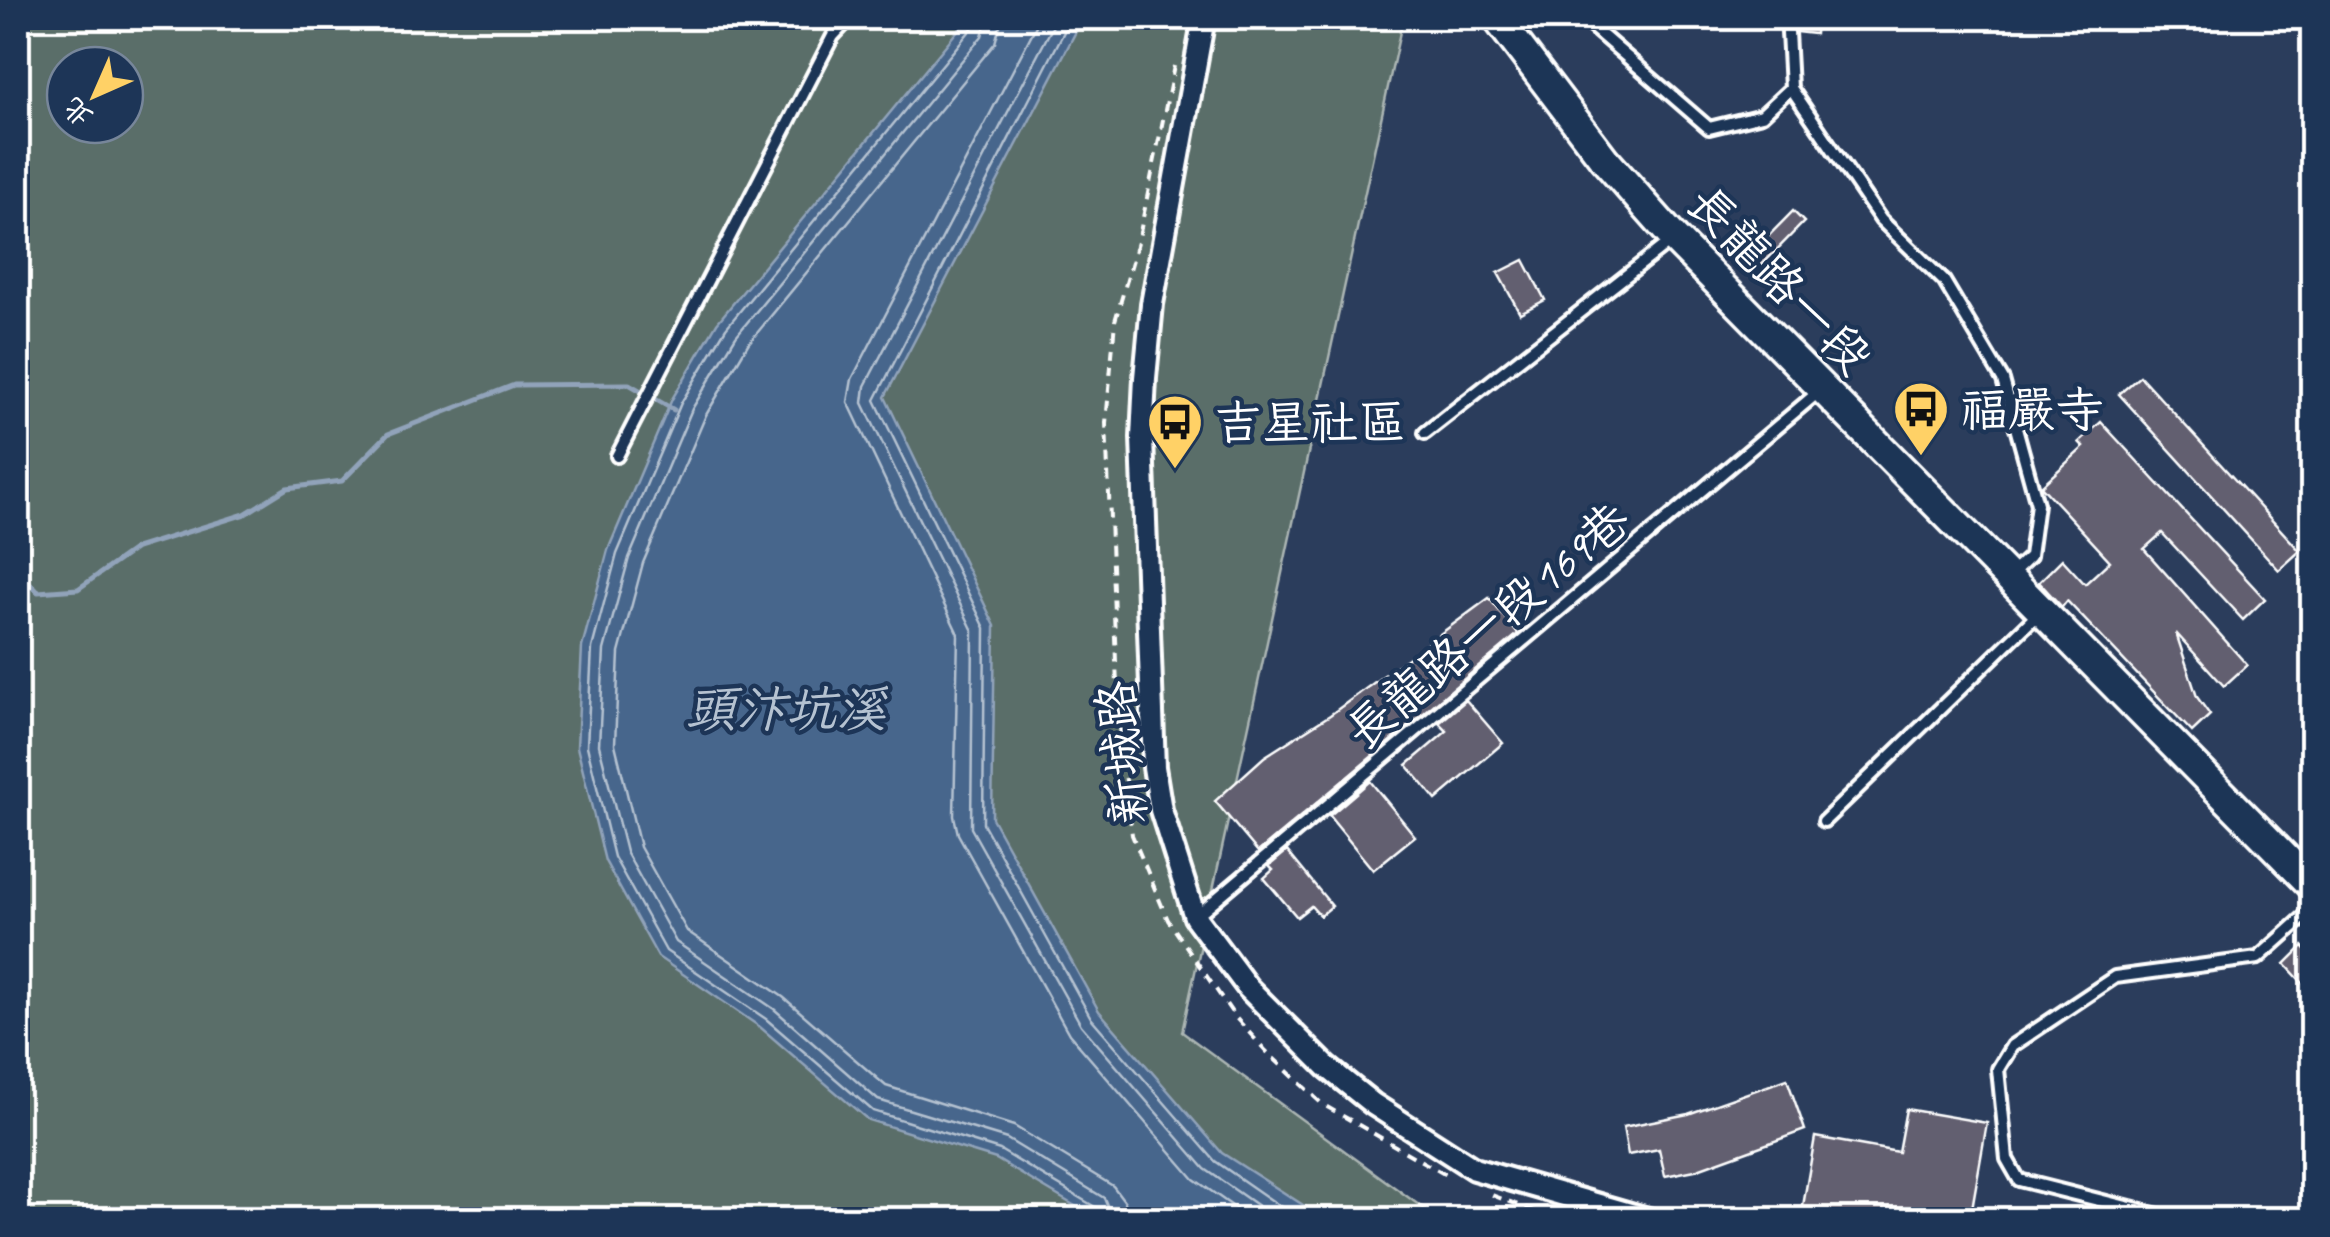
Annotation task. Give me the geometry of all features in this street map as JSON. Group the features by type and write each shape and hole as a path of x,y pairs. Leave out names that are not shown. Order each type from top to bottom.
{"main road":[{"name":"長龍路一段","path":"1497,18 1604,159 1674,238 1824,387 2006,579 2312,885"}],"street":[{"name":"新城路","path":"1204,18 1152,304 1142,438 1154,767 1161,810 1195,917 1248,988 1327,1067 1373,1104 1474,1169 1651,1220"}],"lane":[{"path":"617,456 833,36 850,18"},
{"name":"長龍路一段","path":"1582,18 1709,128 1762,115 1791,88"},
{"path":"1788,32 1791,88 1881,220 1944,281 2002,380 2037,504 2030,556 2006,579"},
{"path":"1426,433 1674,238"},
{"name":"長龍路一段169巷","path":"1195,917 1824,387"},
{"path":"1824,822 2040,612"},
{"path":"2178,1220 2020,1180 2007,1159 1998,1068 2012,1046 2115,977 2258,958 2312,910"}],"path":[{"path":"1176,58 1138,242 1114,321 1106,422 1118,709 1132,835 1168,920 1226,1004 1266,1051 1322,1104 1454,1179"},
{"path":"1483,1192 1557,1220"}],"green space":[{"path":"18,18 1403,18 1182,1032 1438,1219 18,1219"}],"water":[{"name":"頭汴坑溪","path":"968,18 1083,18 885,397 995,626 992,818 1099,1011 1222,1153 1325,1219 1097,1219 996,1159 868,1120 760,1027 658,957 605,861 577,747 582,647 608,550 672,399 717,323"}],"building":[{"path":"1796,18 1816,18 1815,34 1797,32"},
{"path":"1793,211 1804,222 1752,275 1741,264"},
{"path":"1524,260 1545,300 1520,313 1498,273"},
{"path":"2140,376 2300,551 2279,570 2119,394"},
{"path":"2101,422 2265,599 2243,620 2162,533 2144,549 2247,665 2224,686 2176,633 2197,697 2210,715 2192,732 2067,601 2062,607 2039,582 2062,559 2085,584 2110,561 2041,486 2084,447 2079,442"},
{"path":"1489,598 1518,634 1258,852 1215,801 1264,757 1330,715"},
{"path":"1466,700 1503,743 1436,800 1407,765 1447,731 1439,723"},
{"path":"1370,781 1415,836 1373,870 1329,816"},
{"path":"1287,851 1332,906 1320,916 1311,906 1297,917 1264,878 1273,870 1269,866"},
{"path":"2303,946 2312,956 2312,993 2285,964"},
{"path":"1787,1079 1805,1130 1695,1170 1665,1176 1659,1149 1628,1155 1623,1127 1688,1114"},
{"path":"1906,1109 1987,1123 1970,1220 1845,1220 1802,1212 1815,1137 1898,1152"}],"waterway":[{"path":"18,570 38,592 78,589 136,548 245,514 287,488 342,481 388,434 514,385 629,384 674,410"}],"place":[{"name":"福嚴寺","path":"1921,458"},
{"name":"吉星社區","path":"1175,471"}]}
